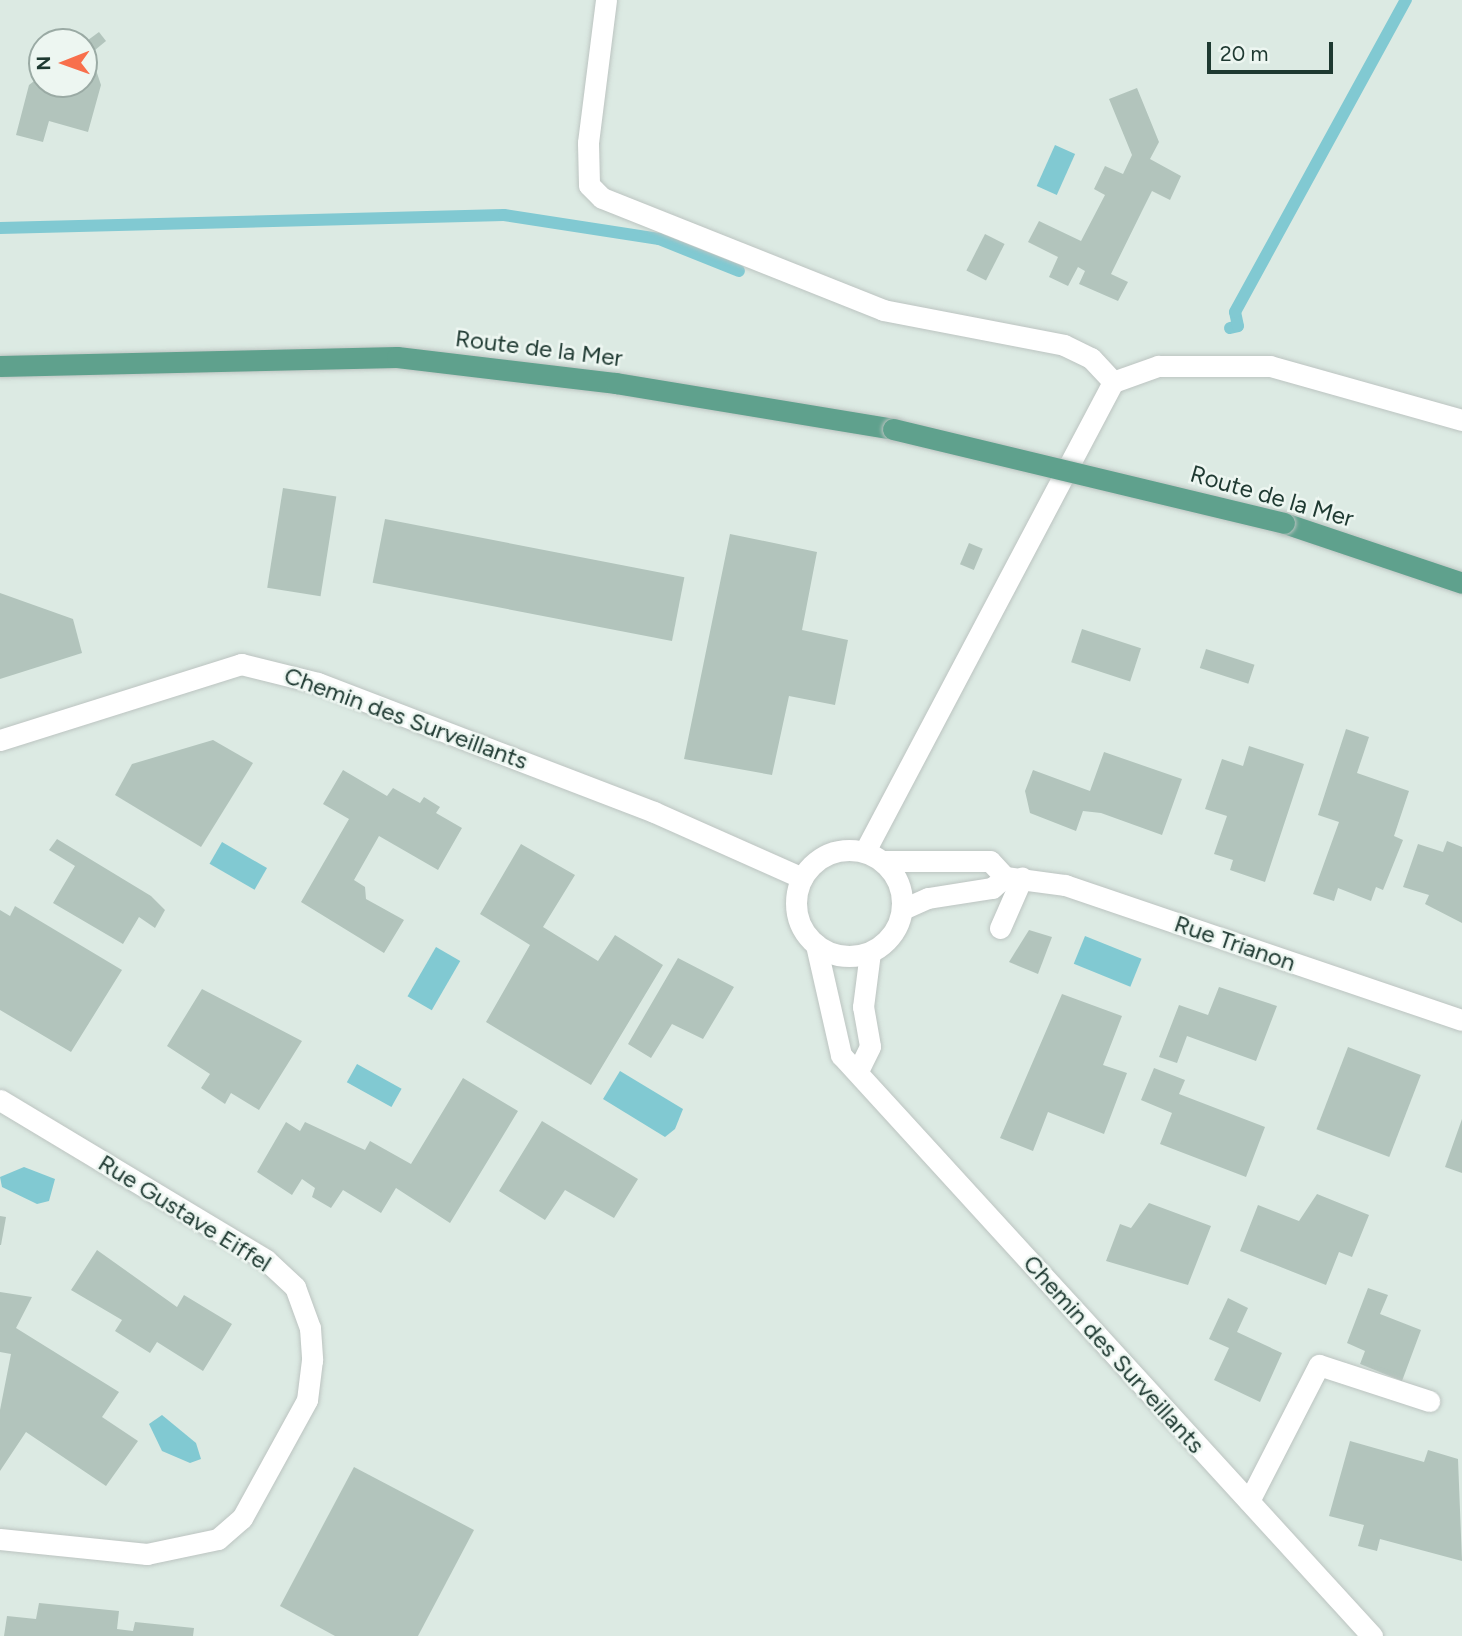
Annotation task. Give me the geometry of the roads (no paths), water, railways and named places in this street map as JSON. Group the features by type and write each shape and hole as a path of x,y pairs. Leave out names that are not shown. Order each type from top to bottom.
{"main road":[{"name":"Route de la Mer","path":"0,366 397,357 616,383 893,429 1284,523 1462,583"}],"street":[{"path":"606,0 588,143 589,185 602,198 883,310 1064,345 1091,358 1112,382"},
{"path":"874,856 988,614 1112,382 1158,366 1270,366 1462,420"},
{"name":"Chemin des Surveillants","path":"0,740 241,664 331,688 654,812 802,878"},
{"path":"829,853 874,856 901,891 902,909 892,934 870,952 842,956 816,944 797,914 802,878 829,853"},
{"name":"Rue Trianon","path":"874,856 990,862 1014,878 1065,886 1462,1020"},
{"path":"902,909 928,898 992,888 1014,878"},
{"path":"1000,928 1014,878"},
{"name":"Chemin des Surveillants","path":"816,944 834,1042 1372,1636"},
{"path":"859,1069 870,1046 863,1007 870,952"},
{"name":"Rue Gustave Eiffel","path":"0,1100 266,1260 295,1287 310,1328 312,1360 307,1400 242,1518 218,1539 147,1553 0,1539"},
{"path":"1249,1501 1319,1365 1429,1401"}],"water":[{"path":"1055,145 1075,154 1057,195 1037,186"},
{"path":"222,842 267,868 255,890 210,864"},
{"path":"1085,936 1142,959 1130,987 1074,964"},
{"path":"436,947 460,961 432,1010 407,996"},
{"path":"357,1064 402,1089 391,1107 347,1082"},
{"path":"620,1071 683,1109 675,1129 665,1137 603,1099"},
{"path":"24,1167 55,1179 49,1201 37,1204 2,1187 0,1177"},
{"path":"162,1415 196,1443 201,1459 190,1463 162,1451 149,1424"}],"waterway":[{"path":"1230,328 1238,326 1235,312 1406,0"},
{"path":"0,228 504,215 659,239 739,271"}]}
